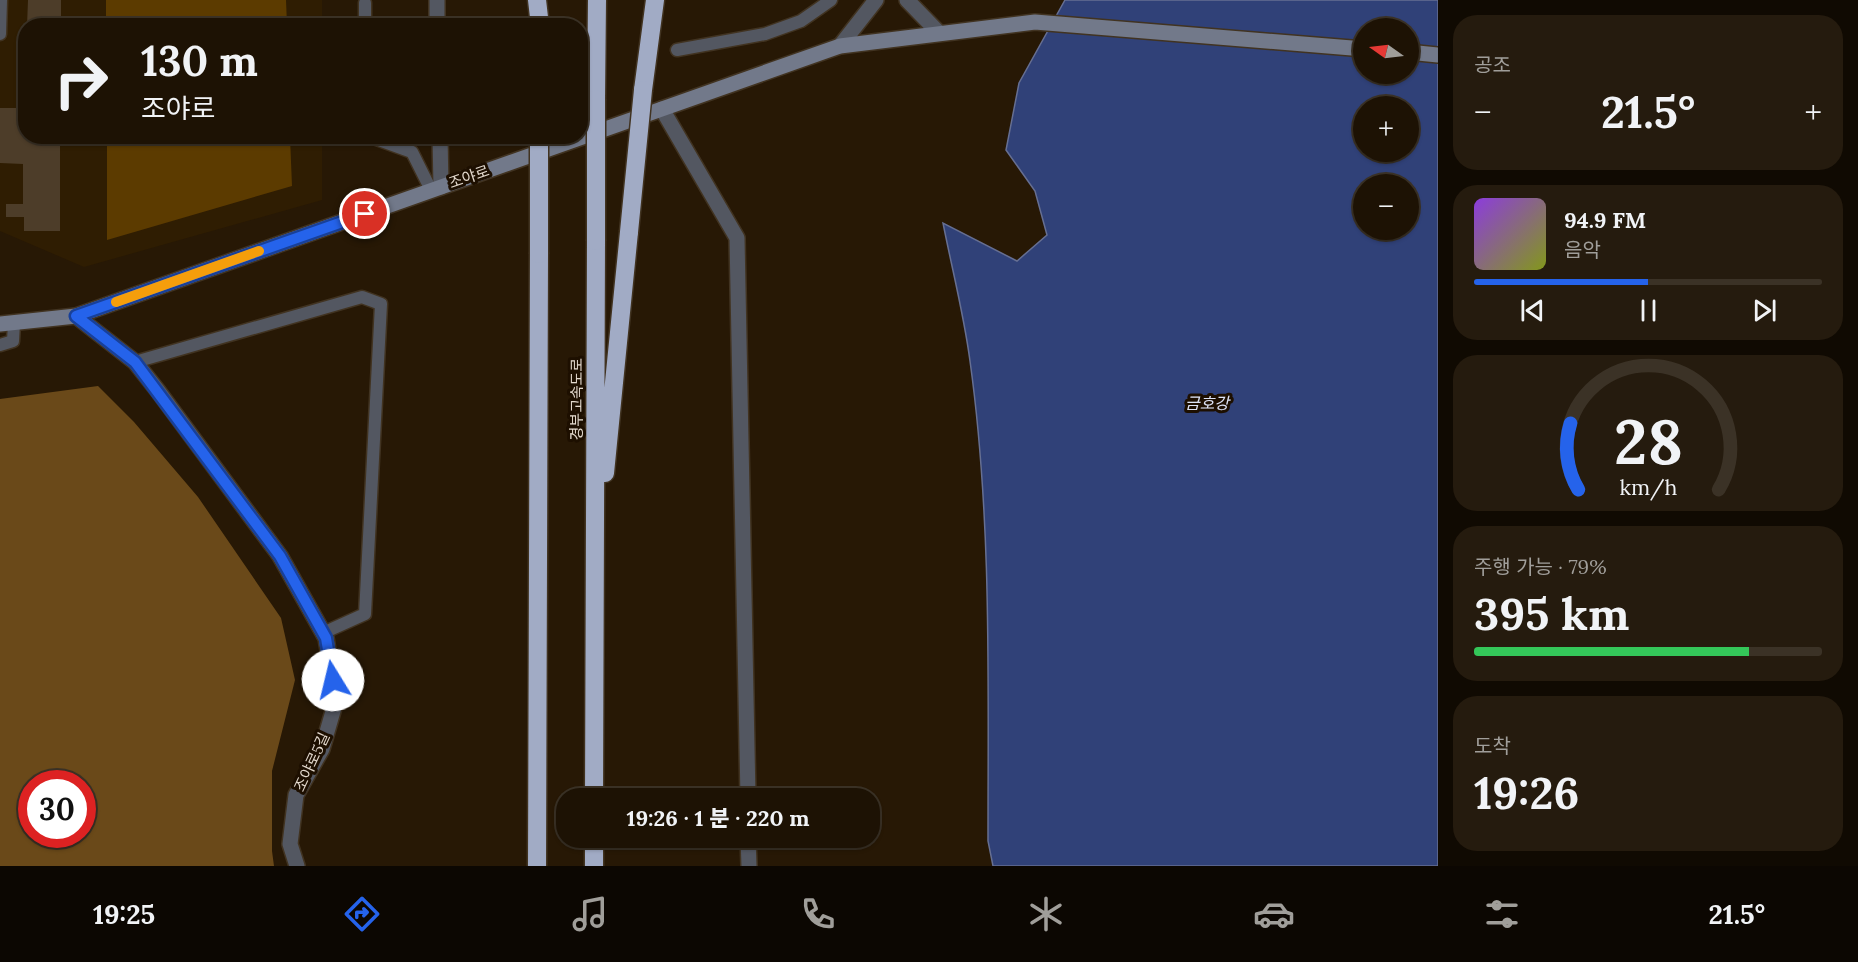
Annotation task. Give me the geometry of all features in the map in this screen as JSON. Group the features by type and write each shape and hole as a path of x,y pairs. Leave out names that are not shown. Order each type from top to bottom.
{"highway":[{"path":"538,0 539,18"},
{"name":"경부고속도로","path":"594,788 597,0"},
{"path":"595,582 643,90 656,0"},
{"path":"537,866 539,144"},
{"path":"594,848 594,866"}],"main road":[{"name":"조야로","path":"588,135 840,46 1035,22 1353,48"},
{"path":"1419,53 1438,55"},
{"name":"조야로","path":"7,323 76,316 563,144"}],"street":[{"path":"437,0 437,18"},
{"path":"840,46 876,0"},
{"path":"907,0 939,33"},
{"path":"662,109 737,238 748,788"},
{"path":"436,189 439,144"},
{"name":"조야로5길","path":"76,316 135,362 280,556 323,633 336,701 322,749 296,795 290,844 297,866"},
{"path":"748,848 749,866"}],"lane":[{"path":"0,34 1,0"},
{"path":"677,50 765,34 801,21 831,0"},
{"path":"365,3 365,18"},
{"path":"390,144 412,152 436,189"},
{"path":"135,362 362,297 381,304 365,614 323,633"},
{"path":"0,345 13,341 7,323"}],"shaded area":[{"path":"0,0 322,0 322,18 18,18 18,144 322,144 322,200 84,267 0,231"},
{"path":"106,0 286,0 287,18 106,18"},
{"path":"107,144 290,144 292,186 107,240"},
{"path":"98,386 134,422 198,497 281,618 295,680 272,771 274,866 0,866 0,399"}],"water":[{"name":"금호강","path":"1065,0 1438,0 1438,866 993,866 988,841 988,660 982,480 967,344 943,223 1017,261 1047,235 1035,191 1006,150 1019,83"}],"building":[{"path":"28,0 61,0 61,18 27,18"},
{"path":"0,108 18,108 18,144 60,144 60,231 24,231 24,217 6,217 6,204 23,204 23,164 0,163"}],"slow traffic":[{"path":"116,302 259,251"}],"route":[{"path":"333,680 326,638 280,556 135,362 76,316 365,214"}]}
